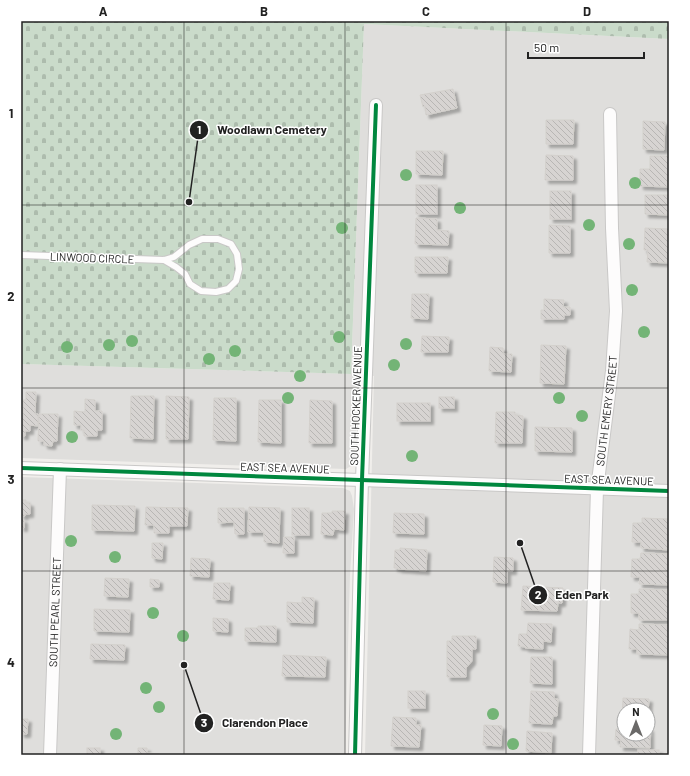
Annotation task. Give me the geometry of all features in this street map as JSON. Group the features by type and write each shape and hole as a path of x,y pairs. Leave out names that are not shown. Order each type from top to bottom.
{"street":[{"name":"SOUTH HOCKER AVENUE","path":"355,755 362,480 376,105"},
{"name":"SOUTH EMERY STREET","path":"589,755 597,489 612,371 616,311 612,228 610,114"},
{"name":"EAST SEA AVENUE","path":"21,468 669,491"},
{"name":"SOUTH PEARL STREET","path":"50,755 60,469"}],"lane":[{"name":"LINWOOD CIRCLE","path":"21,255 164,260 174,257 202,239 218,239 231,244 237,254 239,269 236,281 228,289 216,292 201,291 190,284 185,274 164,260"}],"shaded area":[{"path":"364,24 669,39 669,755 365,755 374,376 358,374 355,462 346,469 21,458 21,364 351,374"},
{"path":"21,477 343,488 350,491 354,509 350,575 345,755 21,755"}],"green space":[{"path":"21,21 669,21 669,39 364,24 351,374 21,364"}],"building":[{"path":"453,89 457,108 426,115 425,106 423,107 420,95"},
{"path":"546,120 574,120 573,144 546,144"},
{"path":"643,121 665,122 664,150 643,149"},
{"path":"416,151 443,151 442,175 416,174"},
{"path":"546,155 573,156 573,180 545,180"},
{"path":"650,156 669,156 668,187 640,186 640,169 650,169"},
{"path":"416,185 437,185 437,214 416,214"},
{"path":"550,191 571,191 571,219 550,219"},
{"path":"645,195 669,195 669,215 645,214"},
{"path":"416,218 437,219 437,230 449,231 448,245 415,244"},
{"path":"549,225 570,226 570,253 549,253"},
{"path":"645,228 669,229 669,263 647,262 648,250 644,250"},
{"path":"415,257 448,257 447,273 415,273"},
{"path":"412,294 429,294 428,319 411,318"},
{"path":"544,299 564,300 563,307 570,307 570,315 564,315 564,319 541,319 541,310 544,310"},
{"path":"422,336 449,337 448,352 421,352"},
{"path":"541,345 566,346 564,384 540,383"},
{"path":"490,347 503,348 503,354 512,354 511,372 489,371"},
{"path":"26,392 36,392 35,414 38,414 38,426 30,425 30,431 25,431 25,436 21,436 21,416 23,416 23,400 26,400"},
{"path":"131,396 154,396 153,439 130,438"},
{"path":"166,396 189,397 188,439 166,439"},
{"path":"439,397 454,397 454,408 439,408"},
{"path":"214,398 236,398 236,441 213,440"},
{"path":"85,399 95,400 95,411 102,411 102,430 97,430 97,436 84,436 84,430 81,430 81,425 74,425 74,411 85,412"},
{"path":"259,400 281,400 281,443 258,442"},
{"path":"310,400 332,401 332,443 309,443"},
{"path":"397,403 430,403 430,421 397,421"},
{"path":"496,412 515,412 515,415 523,416 522,443 495,443"},
{"path":"39,414 58,414 57,441 53,441 52,446 44,445 44,441 38,441"},
{"path":"535,427 572,428 572,452 535,451"},
{"path":"21,500 26,500 26,503 30,503 30,514 21,516"},
{"path":"92,505 135,506 134,531 92,530"},
{"path":"146,507 188,508 187,526 169,526 169,533 154,533 154,525 145,525"},
{"path":"249,507 280,508 279,543 264,542 264,532 248,532"},
{"path":"218,508 244,508 244,534 235,534 234,522 218,523"},
{"path":"292,508 309,508 309,535 292,535"},
{"path":"332,511 345,511 344,530 334,529 333,535 321,534 322,513 332,513"},
{"path":"394,513 424,514 424,534 393,533"},
{"path":"642,518 669,519 669,550 641,548 641,542 632,542 633,523 642,523"},
{"path":"21,519 24,520 24,528 21,528"},
{"path":"284,537 294,537 294,553 283,553"},
{"path":"152,543 163,543 162,559 152,558"},
{"path":"400,548 427,550 426,571 394,568 395,550 400,550"},
{"path":"641,553 669,554 669,585 639,584 640,577 631,577 632,559 640,559"},
{"path":"494,557 513,558 513,571 507,571 507,583 493,582"},
{"path":"191,558 210,559 209,577 190,576"},
{"path":"105,578 129,579 128,597 104,596"},
{"path":"150,579 159,580 159,587 150,587"},
{"path":"214,583 230,583 229,600 213,599"},
{"path":"523,586 563,588 562,603 558,603 557,611 521,610"},
{"path":"639,589 669,590 669,620 639,620 639,613 631,613 631,594 639,594"},
{"path":"302,597 314,598 313,623 287,622 287,602 302,603"},
{"path":"94,609 130,610 129,632 94,631"},
{"path":"213,618 228,619 228,632 213,631"},
{"path":"528,623 552,624 551,642 543,641 543,649 518,646 519,634 527,634"},
{"path":"639,624 669,625 669,655 637,654 637,649 629,649 630,629 639,630"},
{"path":"258,626 276,626 276,642 245,641 245,628 258,628"},
{"path":"452,636 476,636 476,649 472,649 472,661 466,668 466,677 447,677 447,641 452,641"},
{"path":"91,644 125,645 124,660 90,659"},
{"path":"283,655 326,657 325,677 282,676"},
{"path":"531,657 552,657 552,684 530,683"},
{"path":"408,691 425,691 425,708 408,708"},
{"path":"531,691 554,692 554,699 558,699 557,716 553,716 552,724 529,723"},
{"path":"623,698 649,699 649,702 623,702"},
{"path":"393,717 416,718 416,725 421,725 419,747 391,746"},
{"path":"21,719 28,719 27,734 21,734"},
{"path":"484,725 502,726 501,746 483,745"},
{"path":"527,731 552,733 551,753 526,751"},
{"path":"621,742 650,742 650,748 620,747"},
{"path":"87,748 100,748 100,755 87,755"},
{"path":"138,748 147,748 147,753 159,755 138,755"},
{"path":"638,750 659,750 659,755 638,755"}],"cycle path":[{"path":"355,755 362,480 376,105"},
{"path":"21,468 669,491"}],"place":[{"name":"Woodlawn Cemetery","path":"189,202"},
{"name":"Eden Park","path":"520,543"},
{"name":"Clarendon Place","path":"184,665"}]}
